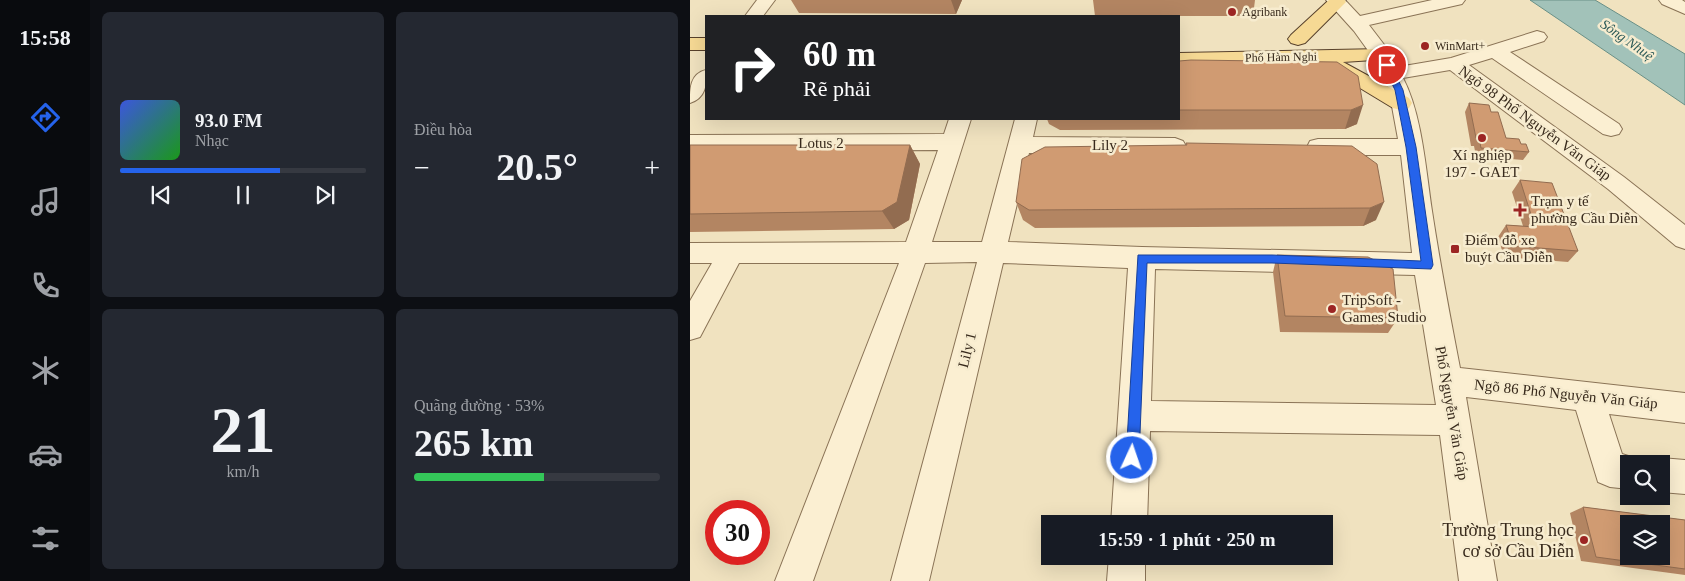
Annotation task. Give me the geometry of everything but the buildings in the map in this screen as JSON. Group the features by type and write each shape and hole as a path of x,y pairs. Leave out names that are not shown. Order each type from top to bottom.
{"main road":[{"path":"1298,39 1336,1"},
{"name":"Phố Hàm Nghi","path":"1213,40 1298,39 1381,56"},
{"path":"690,44 705,44"},
{"name":"Phố Hàm Nghi","path":"1180,59 1381,56"},
{"path":"1320,57 1401,103"},
{"path":"690,63 705,63"}],"street":[{"path":"755,15 766,0"},
{"path":"1357,22 1456,0"},
{"path":"1668,0 1685,10"},
{"name":"Phố Nguyễn Văn Giáp","path":"1336,1 1357,22 1381,56 1399,90 1411,147 1427,265 1454,420 1478,581"},
{"path":"1381,56 1454,63 1537,37"},
{"path":"1495,50 1611,129"},
{"name":"Ngõ 98 Phố Nguyễn Văn Giáp","path":"1454,63 1616,183 1685,239"},
{"path":"690,96 705,77"},
{"path":"794,581 916,252 956,130"},
{"name":"Lotus 2","path":"690,144 956,130"},
{"name":"Lily 2","path":"1022,132 1195,146"},
{"name":"Lily 1","path":"910,581 1022,132"},
{"path":"1293,147 1411,147"},
{"path":"690,253 992,252 1142,258 1272,259 1427,265"},
{"path":"690,328 731,253"},
{"path":"1130,515 1142,258"},
{"name":"Ngõ 86 Phố Nguyễn Văn Giáp","path":"1447,381 1685,408"},
{"path":"1588,396 1610,470 1620,471"},
{"path":"1135,416 1454,420"},
{"path":"1670,476 1685,477"},
{"path":"1126,581 1127,565"}],"water":[{"name":"Sông Nhuệ","path":"1530,0 1595,0 1685,54 1685,105"}],"place":[{"name":"Agribank","path":"1232,12"},
{"name":"WinMart+","path":"1425,46"},
{"name":"Xí nghiệp 197 - GAET","path":"1482,138"},
{"name":"Trạm y tế phường Cầu Diễn","path":"1520,210"},
{"name":"Điểm đỗ xe buýt Cầu Diễn","path":"1455,249"},
{"name":"TripSoft - Games Studio","path":"1332,309"},
{"name":"Trường Trung học cơ sở Cầu Diễn","path":"1584,540"}],"route":[{"path":"1132,458 1142,258 1272,259 1427,265 1411,147 1399,90 1387,65"}]}
